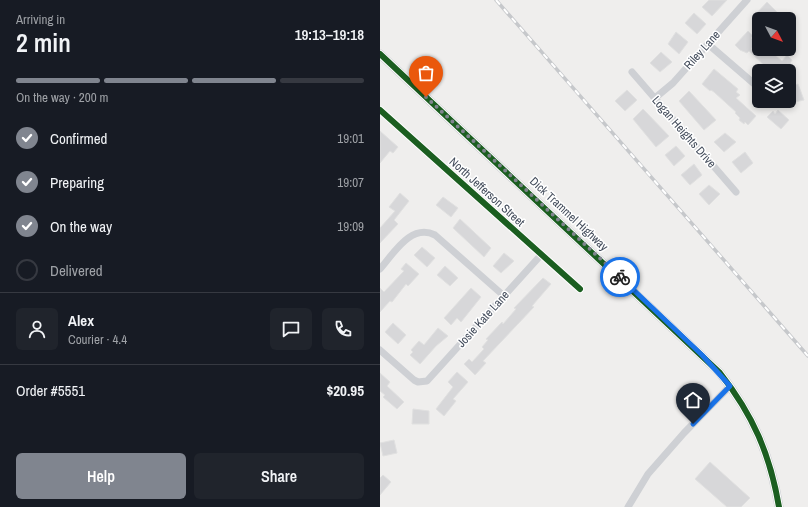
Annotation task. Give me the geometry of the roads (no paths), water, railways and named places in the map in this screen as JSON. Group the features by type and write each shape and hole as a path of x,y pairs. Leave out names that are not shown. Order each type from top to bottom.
{"main road":[{"name":"Dick Trammel Highway","path":"380,54 702,355 730,386 748,414 760,437 769,461 779,507"}],"street":[{"name":"Riley Lane","path":"655,98 673,83 747,0"},
{"path":"708,44 752,82"},
{"name":"Logan Heights Drive","path":"632,72 736,192"},
{"name":"North Jefferson Street","path":"380,110 580,289"},
{"path":"380,269 412,234 421,231 428,232 435,235 504,296"},
{"name":"Josie Kate Lane","path":"380,350 414,380 422,382 431,378 541,254"},
{"path":"628,507 648,474 730,386"}],"railway":[{"path":"496,0 808,356"}]}
